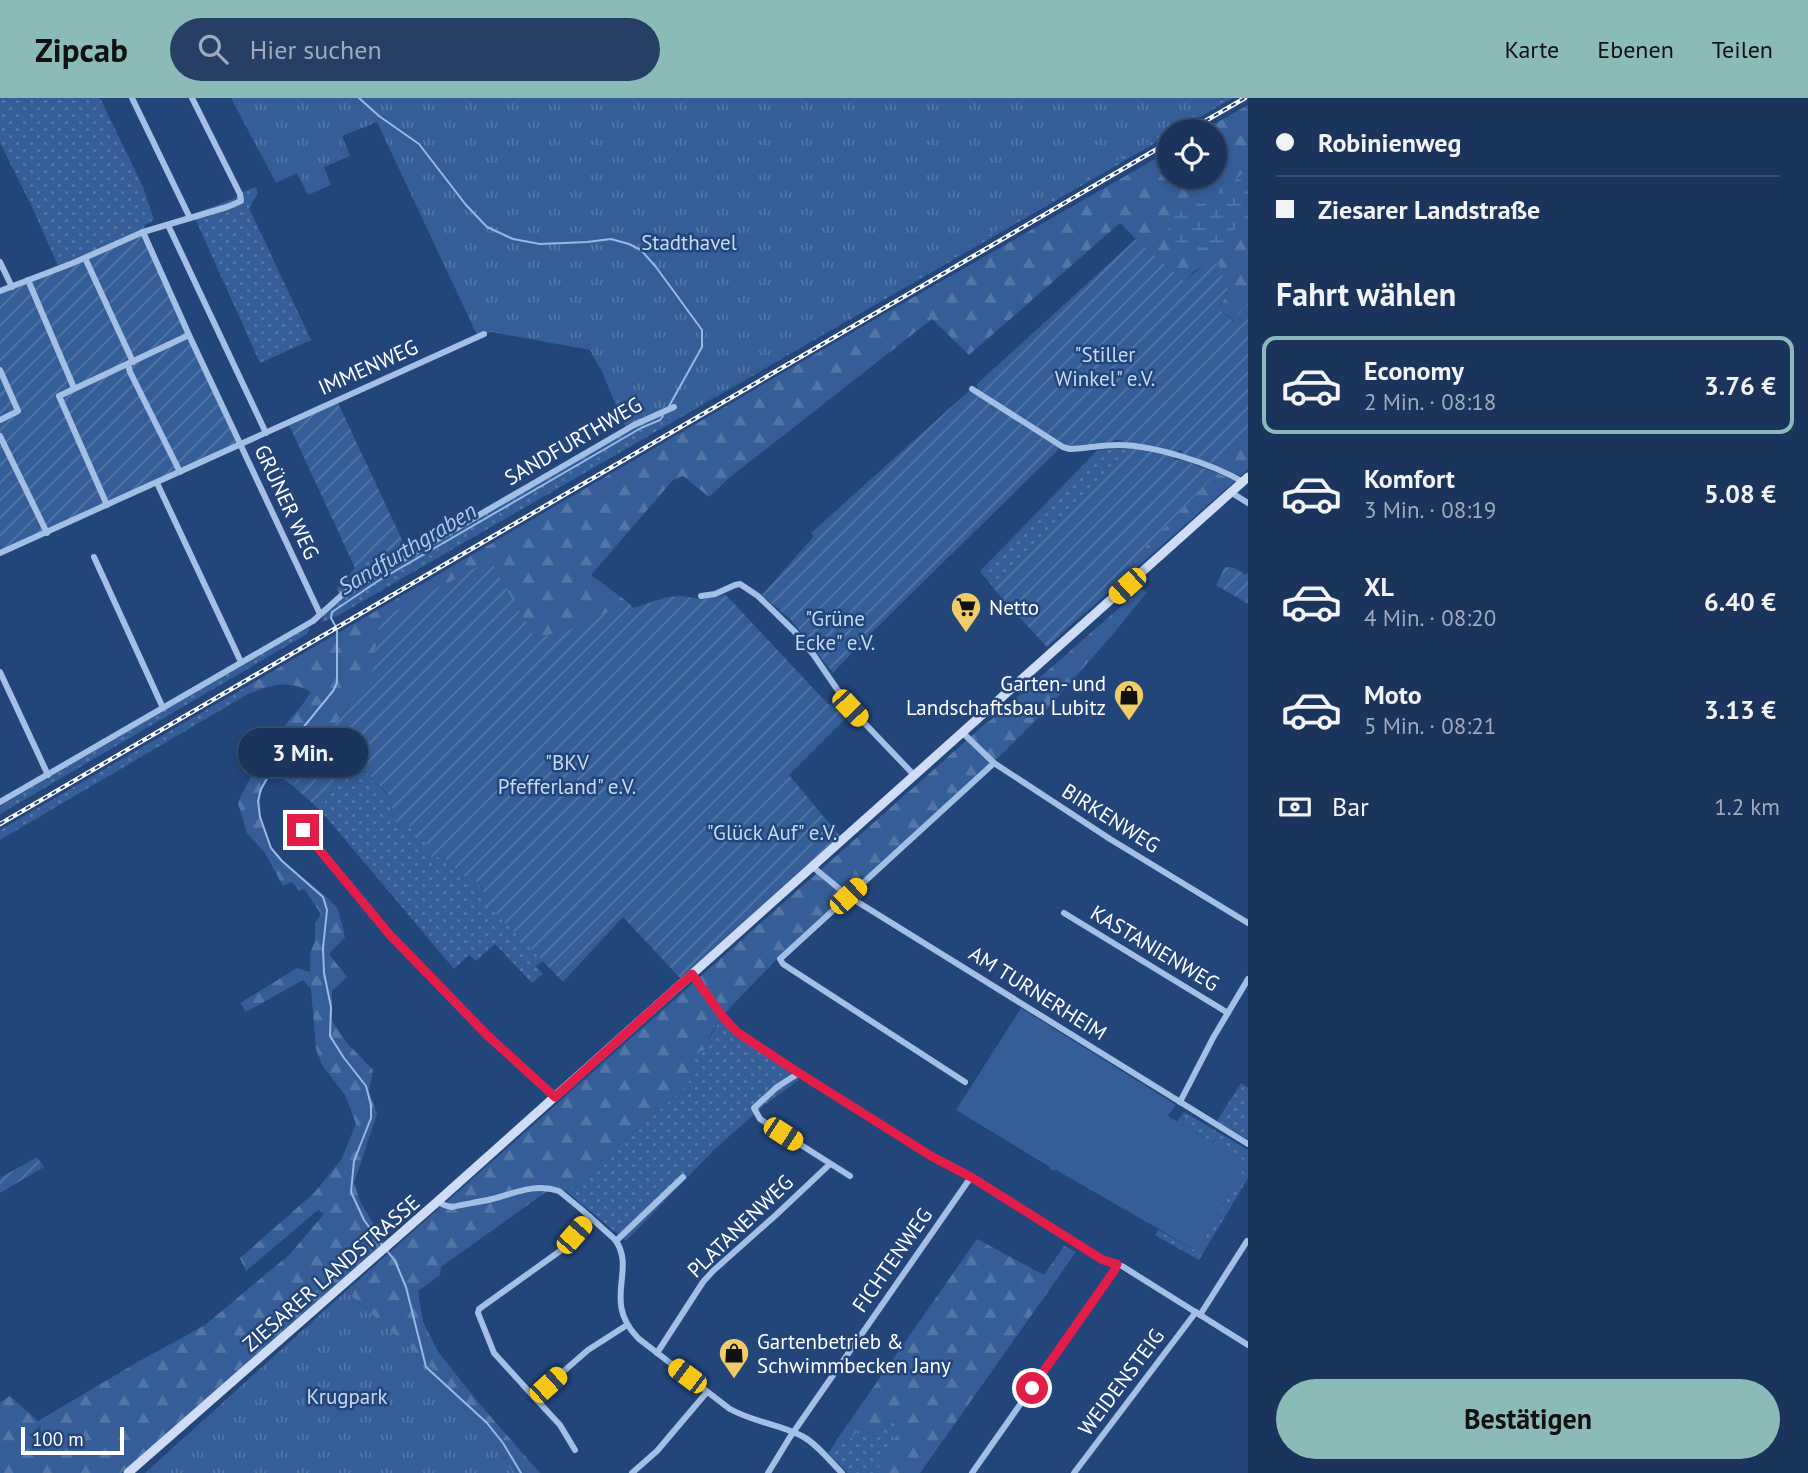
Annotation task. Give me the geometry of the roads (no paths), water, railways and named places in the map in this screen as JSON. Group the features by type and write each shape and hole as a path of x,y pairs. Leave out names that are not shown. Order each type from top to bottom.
{"main road":[{"name":"ZIESARER LANDSTRASSE","path":"128,1473 438,1202 1245,480"}],"street":[{"path":"132,98 190,218"},
{"path":"0,291 143,232 240,201 240,194 192,98"},
{"path":"168,225 266,433"},
{"path":"143,232 240,444"},
{"path":"85,258 130,363 130,372 180,472"},
{"path":"0,262 12,287"},
{"path":"28,280 74,388"},
{"name":"IMMENWEG","path":"0,554 484,334"},
{"path":"107,505 59,396 189,335"},
{"path":"0,369 18,411 0,420"},
{"path":"972,389 1063,447 1070,449 1130,446 1187,459 1245,480"},
{"name":"SANDFURTHWEG","path":"0,802 313,621 343,594 634,425 674,407"},
{"path":"0,436 47,533"},
{"name":"GRÜNER WEG","path":"240,444 320,614"},
{"path":"157,483 241,662"},
{"path":"1231,492 1248,503"},
{"path":"94,557 163,708"},
{"path":"701,596 715,594 740,584 758,596 795,632 850,708 915,776"},
{"path":"0,672 48,775"},
{"name":"BIRKENWEG","path":"963,733 994,763 1110,839 1248,923"},
{"path":"965,1082 783,964 780,959 994,763"},
{"path":"303,830 390,935 488,1036 555,1097"},
{"name":"AM TURNERHEIM","path":"813,867 848,896 1248,1144"},
{"name":"KASTANIENWEG","path":"1064,914 1228,1013"},
{"path":"692,974 737,1032 931,1156 971,1177 1103,1260 1117,1264 1248,1345"},
{"name":"KASTANIENWEG","path":"1180,1102 1248,979"},
{"path":"799,1073 777,1087 754,1108 760,1119 850,1176"},
{"name":"PLATANENWEG","path":"657,1353 713,1271 830,1164"},
{"path":"616,1241 683,1177"},
{"name":"FICHTENWEG","path":"768,1473 971,1177"},
{"path":"438,1202 452,1207 519,1190 548,1187 559,1191 616,1241 622,1260 621,1311 627,1325 638,1338 739,1413 806,1438 842,1473"},
{"path":"575,1450 560,1425 494,1353 478,1312 561,1251 590,1217"},
{"name":"WEIDENSTEIG","path":"1074,1473 1198,1313 1247,1240"},
{"path":"972,1473 1117,1264"},
{"path":"534,1397 588,1350 627,1325"},
{"path":"632,1473 657,1451 708,1392"}],"waterway":[{"name":"Sandfurthgraben","path":"359,98 379,116 419,144 466,205 487,227 513,239 540,244 611,239 641,250 702,330 702,347 668,408"},
{"name":"Sandfurthgraben","path":"382,1245 364,1220 351,1192 354,1161 371,1118 371,1105 366,1086 330,1036 331,1007 324,973 323,948 327,910 323,897 271,848 260,817 258,801 261,789 280,756 337,683 337,629 331,618 332,612 378,581 663,416"},
{"name":"Sandfurthgraben","path":"388,1252 395,1261 406,1287 426,1367 487,1423 521,1473"}],"railway":[{"path":"1209,119 1245,98"},
{"path":"0,824 1157,149"}],"place":[{"name":"Netto","path":"966,634"},
{"name":"Garten- und Landschaftsbau Lubitz","path":"1129,722"},
{"name":"Gartenbetrieb & Schwimmbecken Jany","path":"734,1380"}],"park label":[{"name":"Stadthavel","path":"689,242"},
{"name":"\"Stiller Winkel\" e.V.","path":"1105,366"},
{"name":"\"Grüne Ecke\" e.V.","path":"835,630"},
{"name":"\"BKV Pfefferland\" e.V.","path":"567,774"},
{"name":"\"Glück Auf\" e.V.","path":"772,832"},
{"name":"Krugpark","path":"347,1396"}]}
